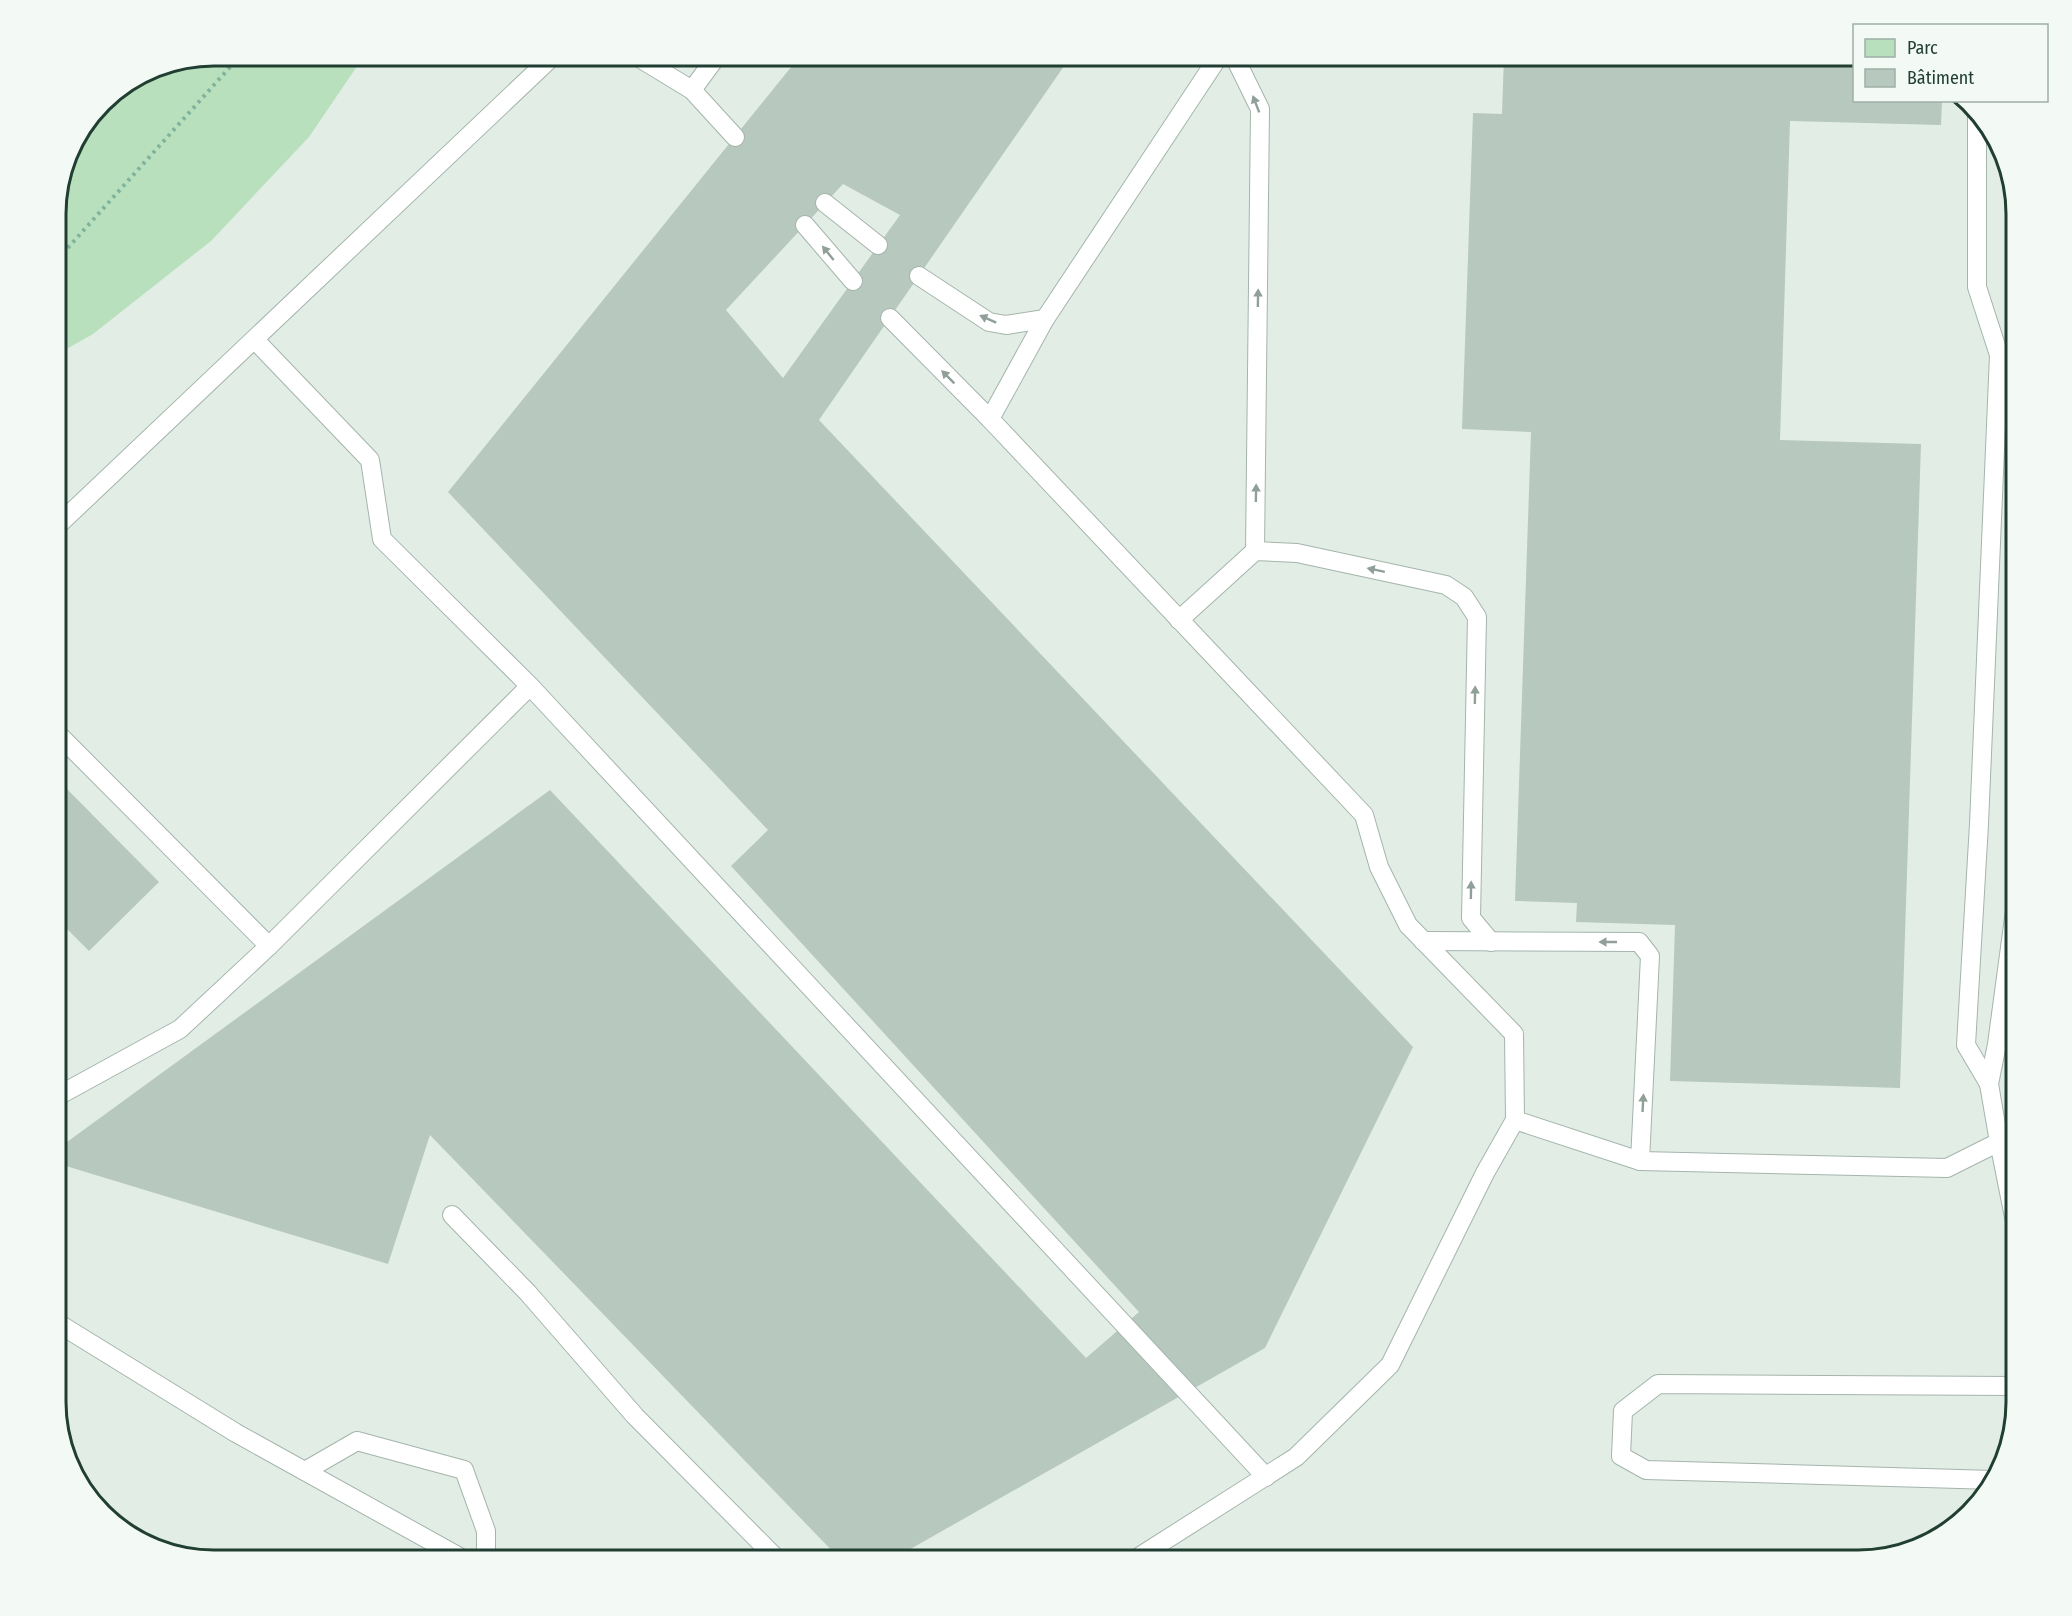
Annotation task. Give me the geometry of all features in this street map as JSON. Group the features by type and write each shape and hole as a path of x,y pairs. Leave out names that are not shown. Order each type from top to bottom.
{"lane":[{"path":"66,518 543,66"},
{"path":"652,66 692,90 736,135"},
{"path":"692,90 710,66"},
{"path":"990,419 1045,319 1212,66"},
{"path":"1239,66 1260,109 1255,551"},
{"path":"1977,127 1977,287 1999,355 1979,824 1966,1045 1989,1084 2006,1177"},
{"path":"825,203 878,245"},
{"path":"805,225 853,281"},
{"path":"918,276 989,322 1006,325 1045,319"},
{"path":"890,318 990,419 1364,815 1379,867 1408,925 1514,1034 1515,1120 1485,1173 1390,1365 1296,1457 1150,1550"},
{"path":"255,340 370,460 382,538 530,686 1266,1477"},
{"path":"1179,620 1255,551 1297,554 1446,585 1464,597 1477,616 1471,918 1491,942"},
{"path":"66,1092 180,1029 269,946 530,686"},
{"path":"66,742 269,946"},
{"path":"1423,941 1639,942 1650,956 1640,1161"},
{"path":"1989,1084 2006,977"},
{"path":"1515,1120 1640,1161 1947,1168 1999,1142"},
{"path":"1999,1142 2006,1145"},
{"path":"452,1215 528,1293 635,1416 768,1550"},
{"path":"66,1328 236,1432 447,1550"},
{"path":"1984,1480 1646,1470 1621,1456 1623,1411 1658,1384 2006,1386"},
{"path":"305,1471 357,1441 464,1470 486,1530 486,1550"}],"path":[{"path":"66,250 231,66"}],"green space":[{"path":"357,66 309,137 211,241 93,334 66,349 66,205 71,176 81,149 109,109 149,81 195,67"}],"building":[{"path":"792,66 1064,66 819,420 1413,1047 1265,1348 909,1550 831,1550 430,1135 388,1264 66,1166 66,1143 550,790 1086,1358 1139,1312 731,866 768,830 448,492","holes":["843,184 900,215 783,378 726,310"]},
{"path":"1504,66 1853,66 1853,102 1942,102 1941,125 1790,121 1780,440 1921,444 1900,1088 1670,1081 1675,925 1576,922 1577,903 1515,901 1531,432 1462,429 1473,113 1502,114"},
{"path":"66,788 159,882 89,951 66,928"}]}
